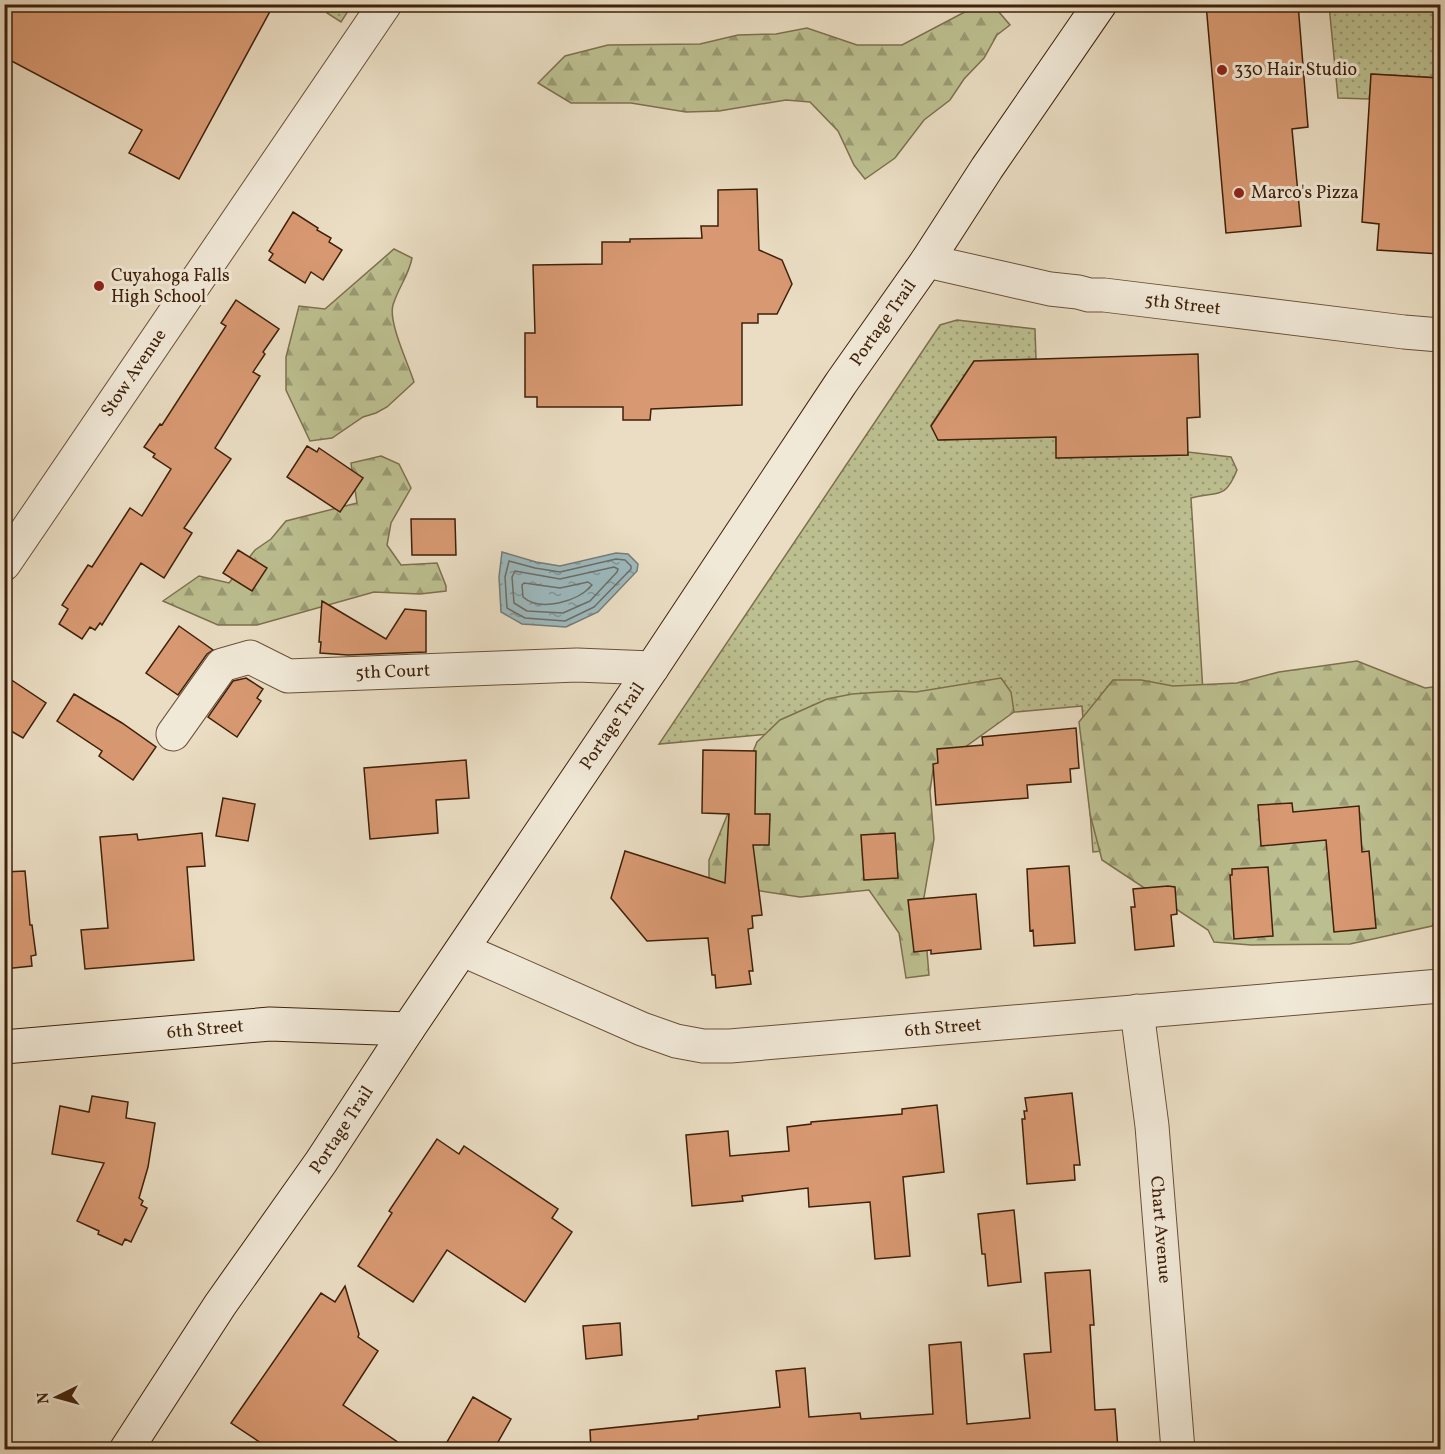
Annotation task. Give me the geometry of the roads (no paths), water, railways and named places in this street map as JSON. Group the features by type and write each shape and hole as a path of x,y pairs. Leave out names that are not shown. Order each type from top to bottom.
{"street":[{"name":"Stow Avenue","path":"4,564 385,4"},
{"name":"Portage Trail","path":"126,1449 220,1305 321,1162 408,1029 927,261 987,168 1100,4"},
{"name":"5th Street","path":"927,261 1050,289 1089,295 1404,332 1440,334"},
{"name":"5th Court","path":"173,734 222,664 250,657 288,676 578,664 652,669"},
{"name":"6th Street","path":"462,950 634,1026 676,1041 703,1046 730,1046 1440,986"},
{"name":"Chart Avenue","path":"1137,1011 1152,1126 1178,1449"},
{"name":"6th Street","path":"4,1047 270,1024 408,1029"}],"water":[{"path":"502,552 560,566 616,553 628,554 638,564 637,571 598,612 566,627 522,624 501,612 499,577"}],"place":[{"name":"330 Hair Studio","path":"1222,70"},
{"name":"Marco's Pizza","path":"1239,193"},
{"name":"Cuyahoga Falls High School","path":"99,286"}]}
